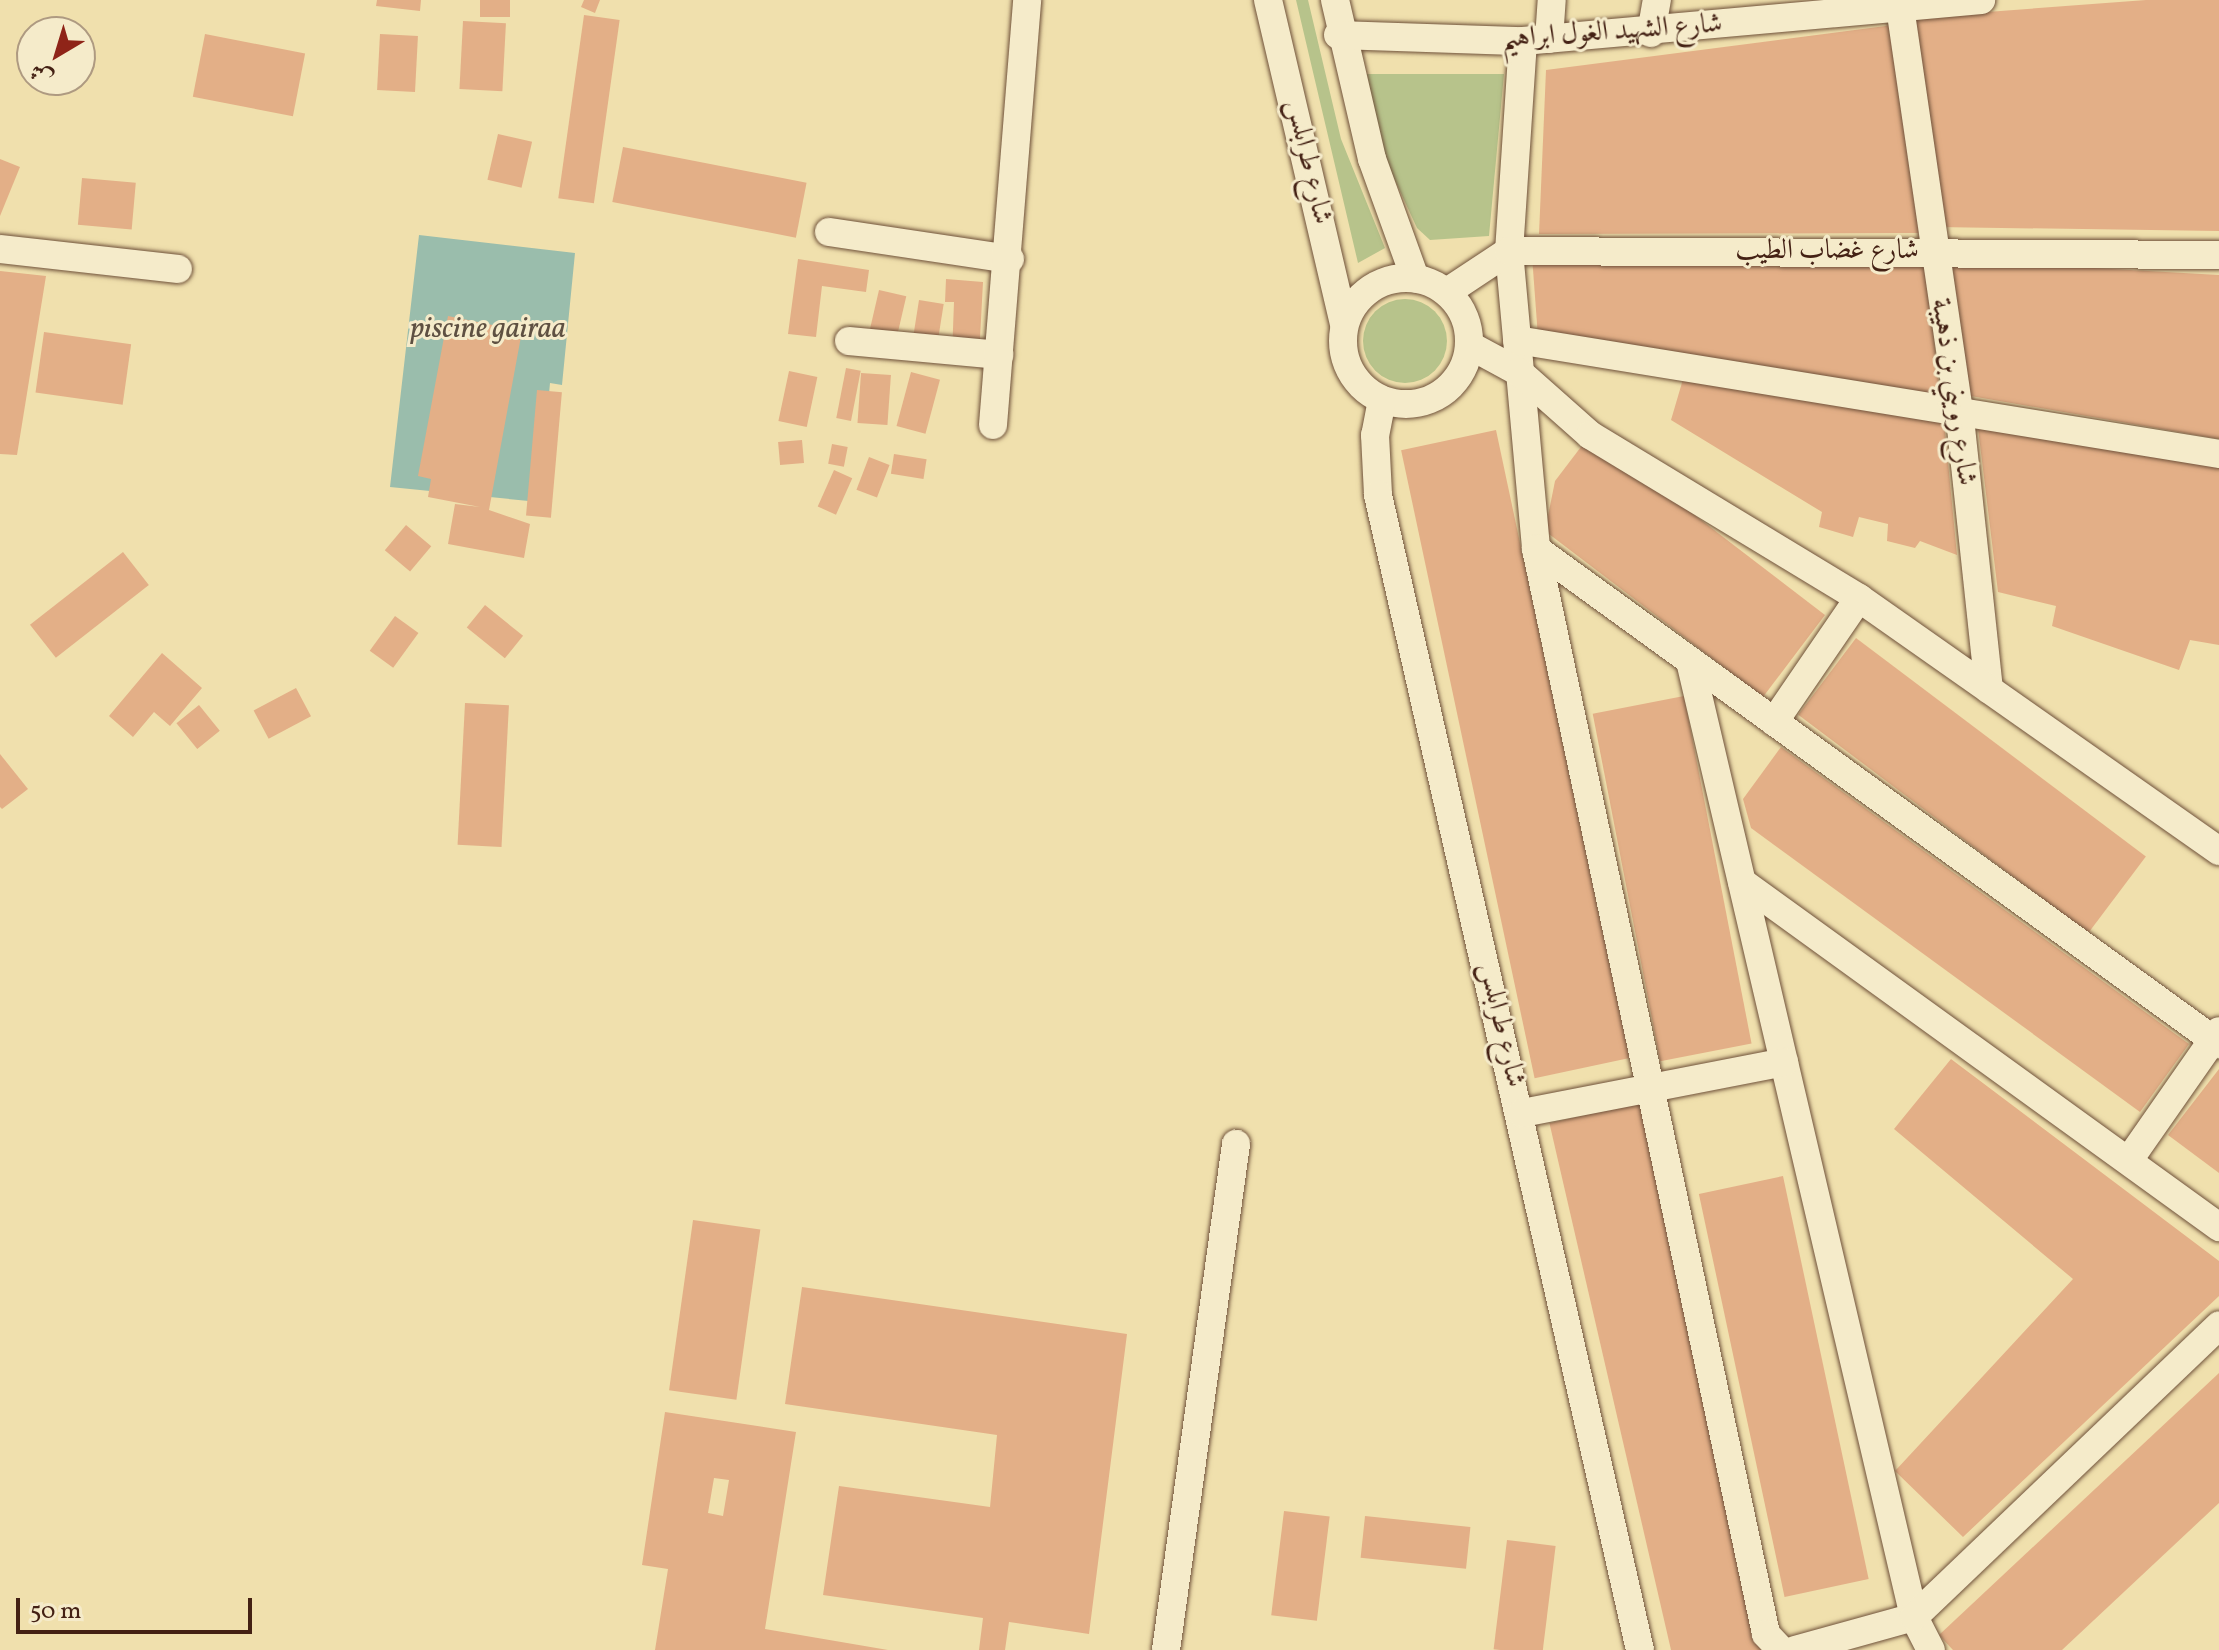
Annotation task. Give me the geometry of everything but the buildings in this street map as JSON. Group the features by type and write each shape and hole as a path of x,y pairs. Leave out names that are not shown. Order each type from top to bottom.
{"street":[{"path":"993,425 1010,259 1027,0"},
{"name":"شارع طرابلس","path":"1268,0 1344,324"},
{"path":"1335,0 1338,35 1415,278"},
{"path":"1552,0 1536,40 1509,251 1536,549 1654,1084 1766,1634 1781,1650"},
{"path":"1651,33 1657,0"},
{"name":"شارع الشهيد الغول ابراهيم","path":"1338,35 1536,40 1651,33 1899,4 1981,0"},
{"name":"شارع رويني بن ذهيبة","path":"1899,4 1932,251 1959,409 1989,689"},
{"path":"829,232 1010,259"},
{"path":"0,249 178,269"},
{"path":"1447,292 1509,251"},
{"name":"شارع غضاب الطيب","path":"1509,251 2219,255"},
{"path":"1415,278 1447,292 1460,307 1469,345 1445,390 1421,402 1382,400 1352,374 1344,324 1359,298 1384,280 1415,278"},
{"path":"1517,340 1959,409 2219,454"},
{"path":"849,341 999,355"},
{"path":"1469,345 1519,372 1590,435 1859,598 2219,851"},
{"name":"شارع طرابلس","path":"1382,400 1375,435 1378,495 1522,1113 1640,1650"},
{"path":"1536,549 2217,1039 2129,1160"},
{"path":"1774,722 1859,598"},
{"path":"1690,661 1914,1617 1931,1650"},
{"path":"1742,882 2219,1227"},
{"path":"1522,1113 1654,1084 1784,1062"},
{"path":"1166,1650 1236,1144"},
{"path":"1795,1650 1914,1617 2219,1326"}],"green space":[{"path":"1296,0 1308,0 1341,139 1385,248 1358,263"},
{"path":"1367,74 1504,74 1489,236 1430,240 1417,228 1380,148"},
{"path":"1397,299 1413,299 1429,306 1440,317 1447,341 1444,357 1435,371 1413,383 1397,383 1381,376 1370,365 1363,349 1363,333 1370,317 1381,306"}],"water":[{"name":"piscine gairaa","path":"419,235 575,253 562,385 550,383 539,502 390,487"}]}
